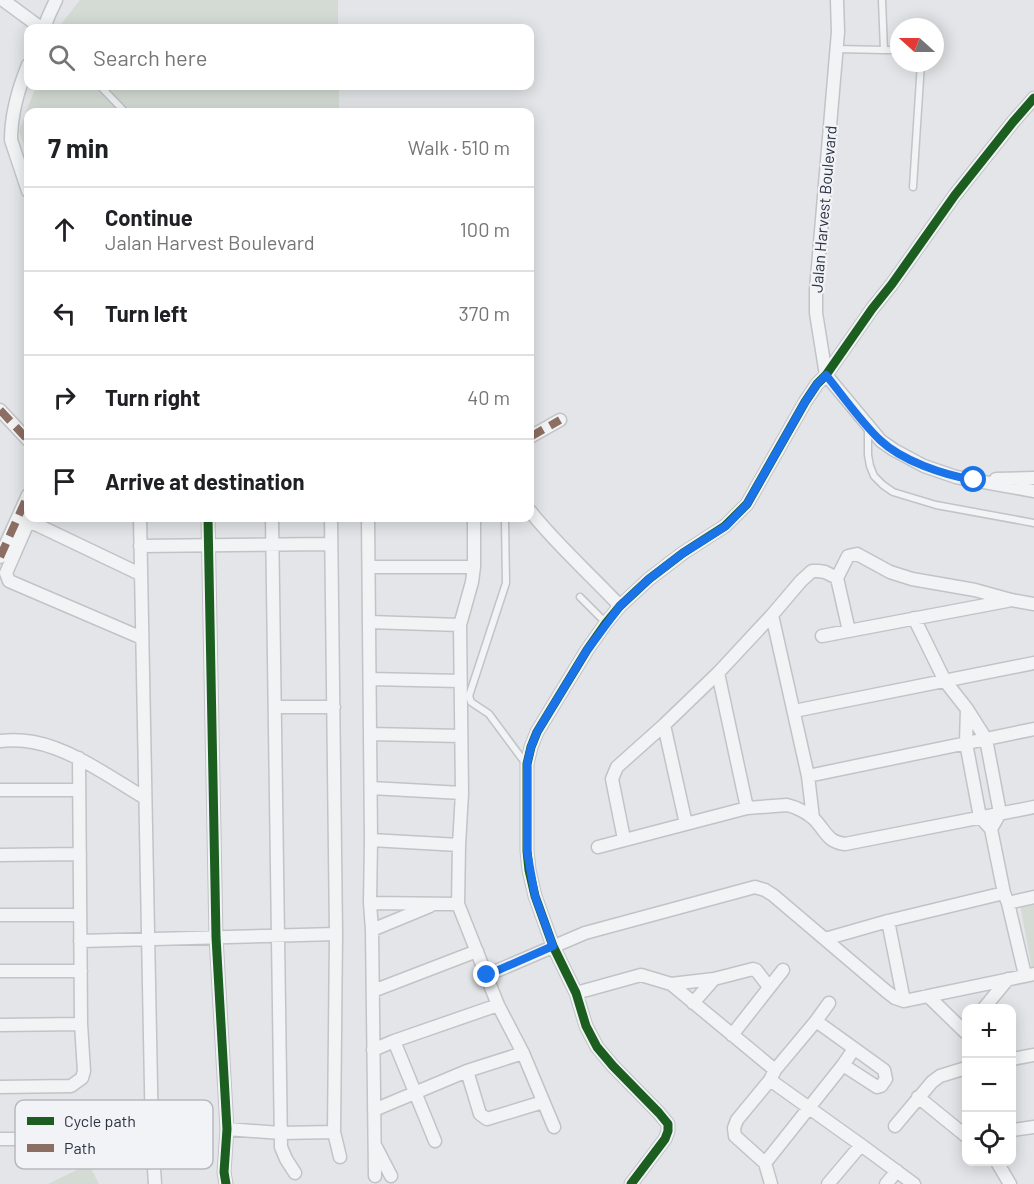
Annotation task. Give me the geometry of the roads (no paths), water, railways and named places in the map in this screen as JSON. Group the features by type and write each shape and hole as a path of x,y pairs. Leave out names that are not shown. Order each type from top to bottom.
{"street":[{"path":"3,0 37,24"},
{"path":"45,24 56,0"},
{"name":"Jalan Harvest Boulevard","path":"837,0 837,49 816,290 822,380 881,441 924,466 956,477 1034,491"},
{"path":"24,78 14,112 11,132 11,140 24,179"},
{"path":"631,1184 665,1139 668,1124 597,1047 586,1026 576,993 553,946 535,896 529,870 527,764 531,747 537,732 587,650 620,606 649,579 683,553 726,526 747,504 805,402 955,195 1034,98"},
{"path":"0,410 24,436"},
{"path":"534,435 560,420"},
{"name":"Jalan Harvest Boulevard","path":"974,480 1034,478"},
{"path":"0,557 24,504"},
{"path":"534,516 620,606"},
{"path":"29,522 6,573 9,581 142,638"},
{"path":"36,522 140,574"},
{"path":"140,522 151,1100"},
{"path":"208,522 216,937 227,1129 224,1172 226,1184"},
{"path":"272,522 281,1147 295,1173"},
{"path":"331,522 336,934 334,1132 340,1156"},
{"path":"368,522 370,903 375,1176"},
{"path":"474,522 472,582 460,625 462,793 458,904 498,1005 523,1053 554,1127"},
{"path":"140,546 331,544"},
{"path":"849,631 837,578 848,556 857,555 890,572 912,579 975,590 1034,604"},
{"path":"369,567 474,567"},
{"path":"624,839 612,779 617,767 718,673 812,571 825,572 837,578"},
{"path":"822,636 1011,600"},
{"path":"772,615 808,776 813,818"},
{"path":"914,618 945,681 967,708 986,739 1000,813 991,829"},
{"path":"369,622 460,625"},
{"path":"794,711 1034,663"},
{"path":"718,673 747,808"},
{"path":"370,679 460,681"},
{"path":"276,706 334,707"},
{"path":"487,975 585,933 755,887 774,895 886,991 904,1001 1029,975 1006,898 991,829 980,817 966,743 967,708"},
{"path":"664,725 686,824"},
{"path":"808,776 1034,729"},
{"path":"370,734 461,736"},
{"path":"0,741 35,742 79,758 145,798"},
{"path":"0,1087 71,1086 77,1083 84,1071 81,1024 79,758"},
{"path":"371,788 462,793"},
{"path":"0,790 79,790"},
{"path":"598,847 747,808 787,805 797,808 813,818 830,839 845,844 1034,807"},
{"path":"371,840 459,845"},
{"path":"0,855 80,854"},
{"path":"825,939 888,921 1006,898 1034,897"},
{"path":"370,903 458,904"},
{"path":"372,930 434,904"},
{"path":"0,915 80,915"},
{"path":"888,921 904,1001"},
{"path":"80,941 336,934"},
{"path":"373,991 477,951"},
{"path":"576,993 641,975 671,984 714,979 753,969 769,987"},
{"path":"732,1035 783,970"},
{"path":"0,971 81,971"},
{"path":"693,1003 714,979"},
{"path":"987,1004 1008,979"},
{"path":"671,984 732,1035 809,1108 914,1184"},
{"path":"928,996 962,1030"},
{"path":"771,1184 765,1163 735,1136 734,1128 737,1120 829,1003"},
{"path":"373,1050 498,1005"},
{"path":"816,1021 884,1070 886,1079 881,1086 877,1087 843,1065"},
{"path":"0,1025 81,1024"},
{"path":"394,1041 435,1141"},
{"path":"765,1163 854,1049"},
{"path":"374,1110 466,1071 523,1053"},
{"path":"1016,1058 1034,1055"},
{"path":"895,1126 932,1082 940,1076 962,1069"},
{"path":"466,1071 480,1114 487,1119 543,1102"},
{"path":"918,1097 962,1133"},
{"path":"1016,1129 1034,1127"},
{"path":"227,1129 281,1133 334,1132"},
{"path":"374,1144 391,1176"},
{"path":"828,1184 861,1144"},
{"path":"1000,1166 1010,1184"},
{"path":"154,1169 155,1184"},
{"path":"886,1184 897,1171"}],"lane":[{"path":"882,0 884,50"},
{"path":"837,49 890,50"},
{"path":"913,187 920,72"},
{"path":"104,90 121,108"},
{"path":"868,427 870,466 874,476 893,492 936,505 1034,523"},
{"path":"505,522 506,583 469,699 489,714 527,764"},
{"path":"580,597 606,623"}]}
